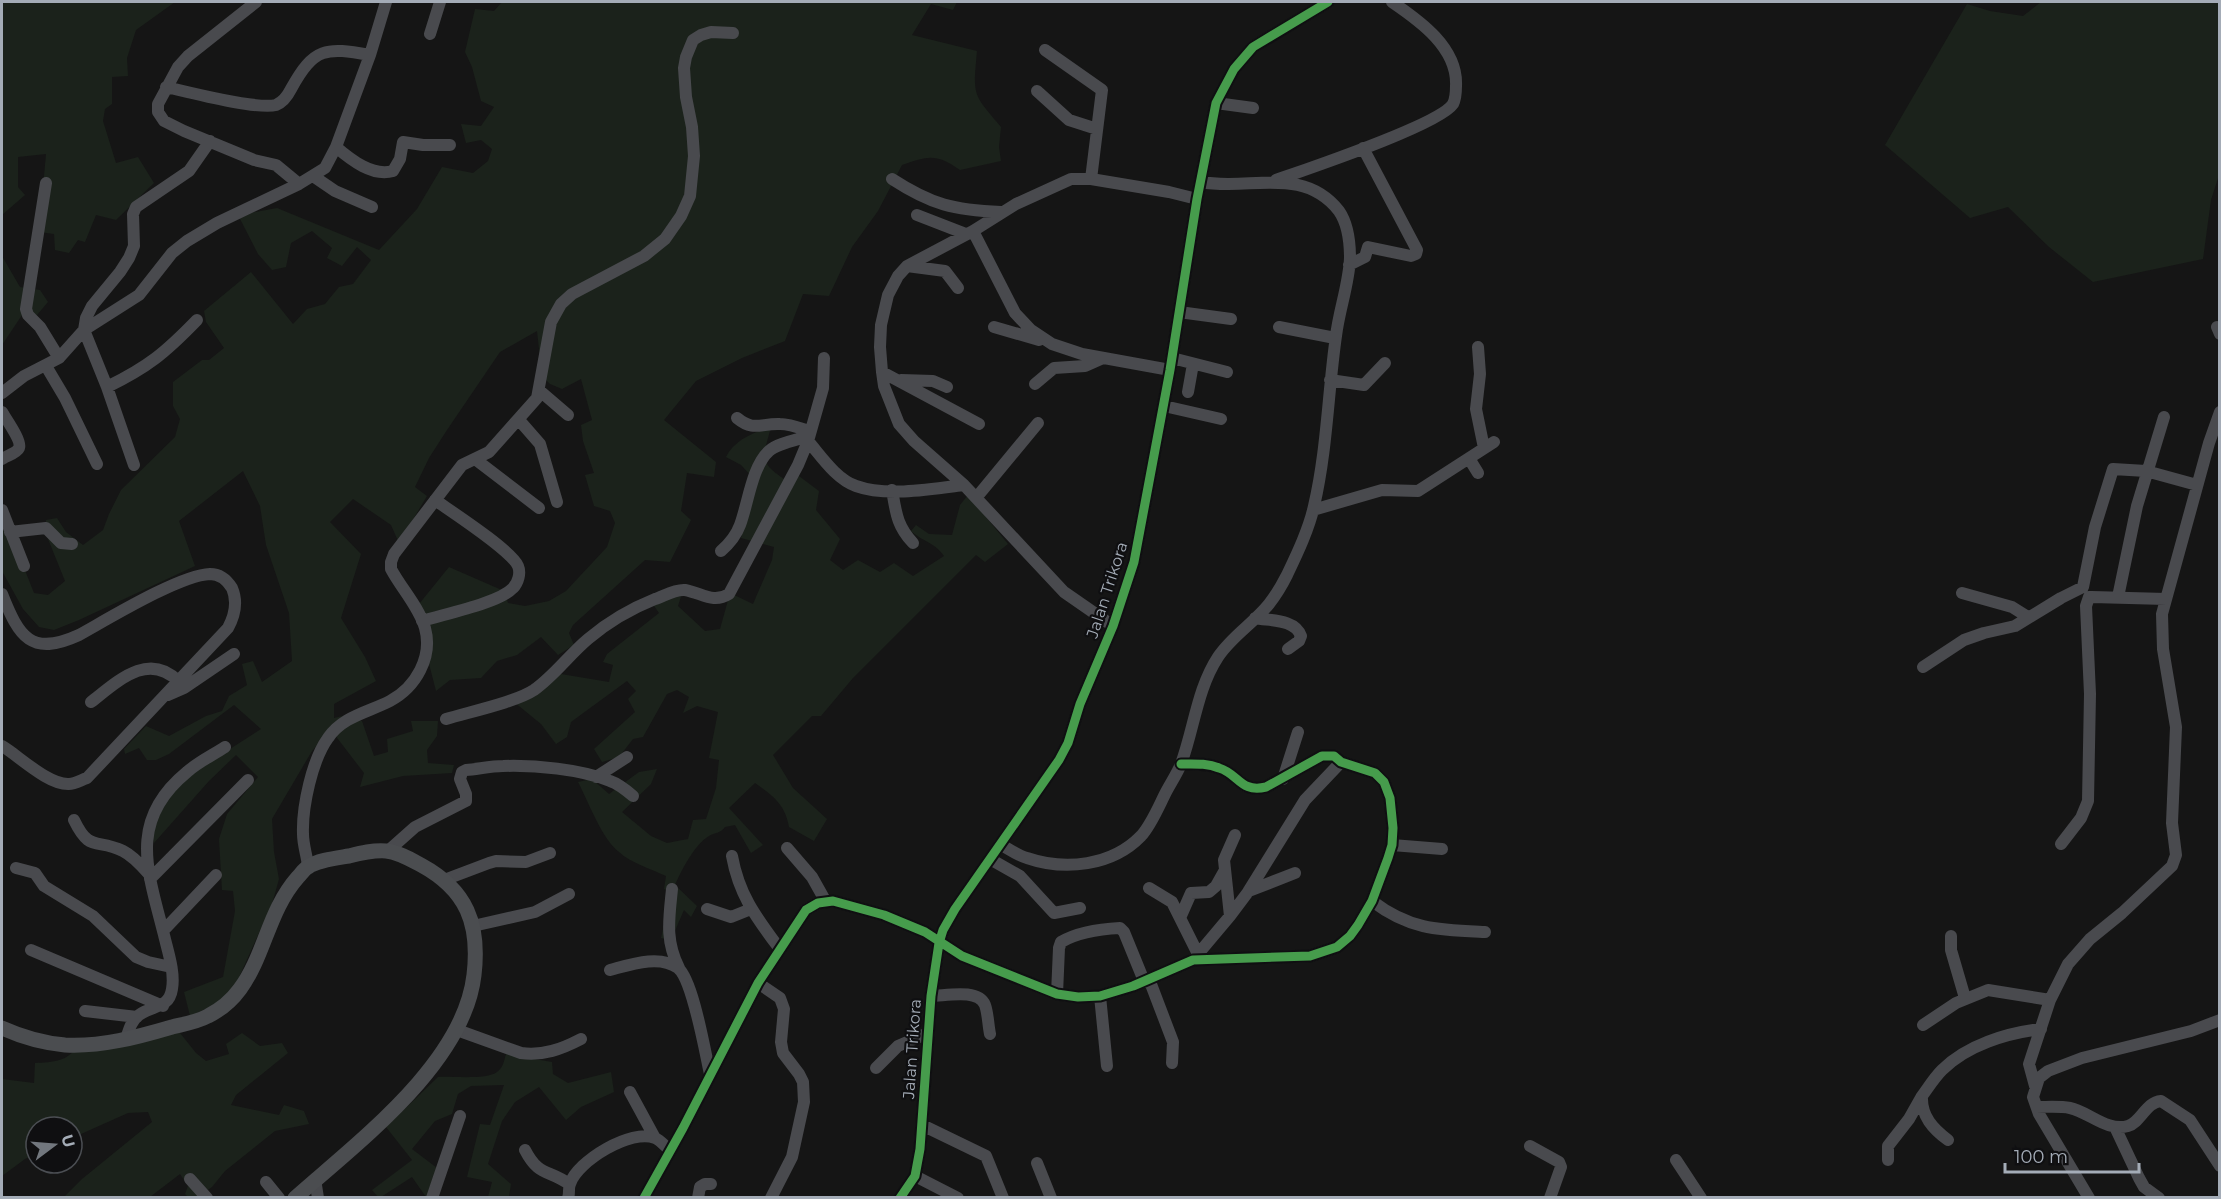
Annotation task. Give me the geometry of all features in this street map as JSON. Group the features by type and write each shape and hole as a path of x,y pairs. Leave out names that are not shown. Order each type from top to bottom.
{"main road":[{"path":"2,1028 32,1039 66,1045 98,1044 199,1020 227,1003 240,990 252,969 287,890 308,866 368,852 388,851 406,856 444,880 467,909 473,926 477,950 473,983 457,1030 422,1078 362,1140 295,1197"}],"street":[{"path":"256,2 188,56 178,67 158,104 158,112 164,121 254,160 276,165 299,184"},
{"path":"2,393 24,376 59,358 84,330 139,295 172,253 187,241 217,223 299,184 325,168 336,147 387,2"},
{"path":"430,34 440,2"},
{"name":"Jalan Trikora","path":"900,1197 915,1176 920,1149 931,996 943,930 955,909 1059,760 1068,743 1080,704 1113,626 1134,562 1164,406 1197,199 1216,104 1234,69 1253,47 1328,2"},
{"path":"1273,182 1435,118 1452,105 1456,98 1454,67 1442,46 1419,21 1392,2"},
{"path":"308,866 303,836 303,818 318,757 328,736 356,714 390,701 402,693 418,675 426,660 425,630 391,569 394,554 462,465 489,452 537,398 551,322 561,304 572,294 644,256 665,239 681,216 690,196 694,156 692,127 686,97 684,68 686,57 693,40 701,35 711,32 733,33"},
{"path":"166,87 265,106 277,104 286,98 299,75 318,54 328,50 370,55"},
{"path":"1045,50 1102,90 1091,178"},
{"path":"1037,91 1069,120 1097,129"},
{"path":"1216,104 1254,108"},
{"path":"134,465 84,330 86,318 92,306 129,258 134,246 133,213 136,207 189,171 210,141"},
{"path":"336,147 369,169 384,173 393,171 398,164 403,141 423,145 450,145"},
{"path":"1349,265 1365,257 1369,246 1411,256 1416,254 1363,148"},
{"path":"1309,188 1310,167"},
{"path":"313,176 334,191 372,207"},
{"path":"1113,626 1064,592 964,485 914,441 899,424 884,386 880,347 881,325 888,295 898,276 907,266 970,232 1001,212 1071,179 1091,178 1197,199"},
{"path":"892,179 931,201 980,211 1001,212"},
{"path":"1000,844 1025,858 1047,864 1072,864 1109,859 1123,852 1143,835 1181,764 1202,692 1218,657 1269,604 1281,586 1313,510 1320,478 1335,338 1349,265 1348,236 1341,213 1334,205 1309,188 1294,183 1231,185 1201,182"},
{"path":"46,183 26,309 59,358"},
{"path":"917,214 970,232 1015,313 1031,330 1052,344"},
{"path":"907,266 945,271 958,288"},
{"path":"1179,312 1232,319"},
{"path":"107,387 149,365 171,347 197,320"},
{"path":"994,327 1082,354 1103,358 1193,364 1227,372"},
{"path":"1279,327 1335,338"},
{"path":"1313,510 1382,490 1418,491 1470,460 1489,445 1476,409 1480,374 1478,347"},
{"path":"446,719 531,692 552,675 588,639 618,616 633,608 676,591 684,590 711,599 722,599 729,594 798,465 823,388 824,358"},
{"path":"1035,384 1054,368 1085,366 1103,358"},
{"path":"1330,380 1364,386 1385,363"},
{"path":"1188,392 1193,364"},
{"path":"46,366 65,398 97,464"},
{"path":"882,372 979,424"},
{"path":"900,380 933,381 946,387"},
{"path":"540,391 568,415"},
{"path":"1164,406 1221,419"},
{"path":"2,412 19,440 20,447 2,459"},
{"path":"2089,1197 2039,1114 2030,1064 2050,1000 2068,964 2090,939 2122,913 2172,866 2176,855 2172,823 2176,727 2175,710 2163,649 2162,614 2197,485 2220,412"},
{"path":"737,417 745,424 754,427 779,423 792,425 809,436 846,480 856,486 892,490 964,485"},
{"path":"2118,597 2146,471 2164,417"},
{"path":"519,420 540,444 557,502"},
{"path":"976,498 1038,423"},
{"path":"721,551 740,527 755,477 769,451 809,436"},
{"path":"475,459 539,508"},
{"path":"1470,460 1478,473"},
{"path":"1923,667 1964,640 2010,628 2081,589 2085,584 2096,527 2111,472 2115,468 2146,471 2197,485"},
{"path":"892,490 898,520 903,532 913,543"},
{"path":"422,621 488,601 512,589 517,583 519,571 517,564 483,534 435,500"},
{"path":"2,510 24,566"},
{"path":"10,532 46,528 62,543 72,544"},
{"path":"2,594 15,623 25,638 47,645 79,635 165,589 209,574 218,575 228,582 234,594 236,606 228,628 87,778 75,783 57,782 2,746"},
{"path":"2061,844 2081,818 2088,801 2090,694 2086,606 2089,597 2085,584"},
{"path":"1962,593 2013,607 2028,617"},
{"path":"2089,597 2166,599"},
{"path":"1255,618 1285,622 1296,627 1301,636 1299,641 1288,649"},
{"path":"164,696 184,688 234,654"},
{"path":"91,702 130,673 138,670 160,669 169,672 178,681"},
{"path":"1283,779 1298,732"},
{"path":"126,1039 131,1024 137,1017 163,1006 172,992 171,967 149,876 147,831 152,815 159,801 188,770 225,747"},
{"path":"1181,764 1200,764 1222,768 1241,783 1256,789 1283,779 1322,756 1334,756 1341,762 1375,773 1384,783 1390,798 1394,828 1392,845 1372,901 1350,936 1337,947 1310,956 1286,958 1195,957"},
{"path":"596,777 627,757"},
{"path":"644,1197 683,1128 758,983 806,910 818,903 833,901 884,915 925,932 962,956 1057,994 1100,996 1147,980 1195,957 1248,892 1305,800 1341,762"},
{"path":"388,851 415,827 442,811 466,801 466,794 460,779 462,772 466,770 524,766 596,777 621,786 633,796"},
{"path":"149,876 248,780"},
{"path":"74,820 83,837 91,843 121,850 149,876"},
{"path":"1230,916 1225,855 1234,835"},
{"path":"1392,845 1442,849"},
{"path":"788,848 812,877 826,902"},
{"path":"444,880 496,861 526,862 550,853"},
{"path":"732,856 736,877 751,909 779,948"},
{"path":"990,859 1020,876 1054,913 1080,908"},
{"path":"16,868 35,873 44,886 93,916 136,957 171,967"},
{"path":"1180,918 1191,893 1209,892 1216,886 1225,870"},
{"path":"1248,892 1295,873"},
{"path":"163,931 216,875"},
{"path":"1149,888 1172,902 1195,957"},
{"path":"672,889 668,938 671,953 687,982 692,997 710,1074"},
{"path":"473,926 535,912 569,894"},
{"path":"1372,901 1384,910 1422,927 1436,930 1485,932"},
{"path":"707,909 731,917 751,909"},
{"path":"1057,994 1061,942 1108,928 1120,928 1147,980 1173,1042 1172,1063"},
{"path":"1951,936 1951,950 1965,998"},
{"path":"31,950 163,1006"},
{"path":"610,970 642,962 670,964 679,969"},
{"path":"758,983 780,998 784,1009 781,1042 783,1053 802,1082 804,1102 792,1157 771,1197"},
{"path":"1923,1024 1965,998 1988,990 2050,1000"},
{"path":"931,996 972,995 979,997 984,1004 990,1034"},
{"path":"1100,996 1107,1066"},
{"path":"85,1011 137,1017"},
{"path":"2035,1086 2039,1078 2048,1071 2082,1058 2191,1031 2218,1021"},
{"path":"1888,1160 1888,1146 1942,1070 1973,1048 2015,1033 2041,1029"},
{"path":"457,1030 530,1054 562,1049 581,1039"},
{"path":"876,1068 898,1046 928,1033"},
{"path":"630,1092 655,1138 670,1150"},
{"path":"1922,1096 1926,1117 1932,1127 1948,1140"},
{"path":"2037,1107 2069,1108 2115,1127 2129,1125 2151,1105 2161,1101 2190,1120 2220,1166"},
{"path":"432,1197 459,1116"},
{"path":"922,1125 986,1156 1003,1197"},
{"path":"2115,1127 2144,1187 2159,1197"},
{"path":"568,1197 569,1184 585,1163 630,1138 643,1136 655,1138"},
{"path":"1530,1146 1559,1162 1561,1167 1550,1197"},
{"path":"525,1150 531,1163 538,1170 569,1184"},
{"path":"1676,1160 1701,1197"},
{"path":"1037,1163 1052,1197"},
{"path":"915,1176 958,1197"},
{"path":"190,1179 207,1197"},
{"path":"315,1179 318,1197"},
{"path":"266,1182 279,1197"},
{"path":"698,1197 700,1187 711,1184"}],"shaded area":[{"path":"2,2 175,2 136,30 127,58 128,76 112,77 112,104 105,109 103,121 116,163 138,157 154,183 116,220 96,215 85,242 78,240 69,253 55,250 54,234 39,232 46,154 18,157 18,187 25,195 2,215"},
{"path":"502,2 957,2 953,10 931,4 912,35 977,51 975,86 984,107 1001,127 999,147 1001,161 960,170 944,161 932,158 902,165 878,211 852,247 829,296 803,294 785,341 742,358 696,381 664,420 716,462 714,477 687,473 681,511 691,520 670,562 645,560 573,625 569,633 574,645 558,655 541,637 517,655 497,661 481,678 450,680 436,691 415,609 449,567 504,591 508,603 525,606 549,601 566,591 607,547 615,523 610,511 594,506 585,475 594,473 583,441 581,425 592,420 581,379 562,389 550,384 542,376 537,331 500,352 447,430 429,458 415,487 427,496 399,543 391,525 353,499 330,522 361,554 341,618 365,657 376,681 334,704 334,718 346,715 362,721 374,756 388,752 387,739 413,731 411,721 438,721 437,736 427,750 428,763 454,765 452,773 403,776 360,787 364,773 331,730 312,751 272,819 274,852 279,879 272,904 236,984 226,998 190,1016 184,992 223,977 235,911 233,891 222,890 219,839 227,814 258,777 236,755 209,781 154,843 151,832 174,785 261,729 234,705 169,754 156,760 147,760 139,748 125,754 124,749 146,726 169,736 206,716 222,711 229,696 247,685 242,664 253,661 262,682 292,661 289,613 266,545 260,506 243,471 179,521 195,566 54,630 39,627 23,609 2,571 2,512 34,593 48,595 65,581 46,534 46,520 57,518 66,532 83,545 103,530 121,490 175,437 180,419 173,406 173,382 202,360 209,360 224,348 206,322 204,311 251,272 293,324 307,309 325,304 339,287 353,284 371,260 357,247 342,266 327,258 332,248 312,231 291,243 286,267 272,270 258,254 238,215 277,208 379,250 417,209 442,167 473,173 488,161 492,149 481,140 466,143 461,124 481,126 494,107 481,101 472,67 465,52 475,9 494,11"},
{"path":"2041,2 2219,2 2219,175 2211,200 2203,259 2093,282 2049,247 2008,207 1970,218 1885,145 1967,4 1990,11 2023,16"},
{"path":"2,256 20,287 40,290 48,302 37,315 24,312 2,345"},
{"path":"771,427 765,460 772,470 789,482 799,476 819,491 816,510 840,539 830,560 843,570 858,560 880,572 894,563 913,576 944,556 936,547 911,531 916,525 929,534 952,535 960,505 968,495 1008,544 985,562 976,555 853,678 821,716 812,716 773,755 793,788 827,819 814,841 789,827 781,806 755,783 729,808 763,845 751,853 735,825 725,827 704,840 689,858 675,885 697,906 691,917 684,910 671,940 661,938 671,892 664,889 666,876 641,866 613,846 601,830 578,782 592,779 609,794 639,772 657,769 651,784 622,812 651,836 667,843 688,839 693,820 706,819 716,788 719,760 709,758 718,712 697,706 683,713 689,697 677,690 667,694 643,737 633,739 619,757 602,762 594,749 635,712 628,699 636,691 627,681 571,722 567,737 556,744 541,724 514,702 549,672 609,682 613,665 603,662 607,654 659,613 650,600 684,587 678,606 705,631 720,629 730,593 753,604 772,560 774,547 741,538 754,479 741,465 726,457 739,441"},
{"path":"164,1027 180,1033 196,1053 206,1061 229,1054 226,1044 242,1033 260,1046 282,1043 288,1053 236,1095 231,1105 279,1115 284,1105 304,1111 309,1124 275,1131 225,1171 212,1187 198,1197 188,1197 185,1194 188,1186 180,1174 150,1197 64,1197 82,1179 152,1122 148,1112 128,1113 84,1133 84,1115 24,1115 24,1160 2,1176 2,1079 34,1083 35,1063 65,1058 78,1045"},
{"path":"506,1054 552,1062 553,1074 568,1083 611,1072 614,1092 581,1107 566,1120 539,1087 515,1102 502,1121 488,1164 511,1184 509,1197 488,1197 492,1182 467,1177 480,1124 490,1125 504,1085 471,1086 458,1094 452,1114 435,1121 412,1149 437,1168 426,1197 412,1177 378,1197 372,1190 412,1160 386,1127 438,1077 478,1077 492,1074 501,1068"}],"cycle path":[{"path":"900,1198 915,1176 920,1149 931,996 943,930 955,909 1059,760 1068,743 1080,704 1113,626 1134,562 1170,370 1197,199 1216,103 1234,69 1253,47 1328,2"},
{"path":"644,1198 758,983 806,910 818,903 833,901 884,915 925,932 962,956 1057,994 1078,997 1100,996 1133,986 1193,960 1310,956 1337,947 1350,936 1372,901 1392,845 1390,798 1384,782 1375,773 1341,762 1334,756 1322,756 1266,787 1257,788 1245,785 1226,771 1214,766 1181,764"}]}
